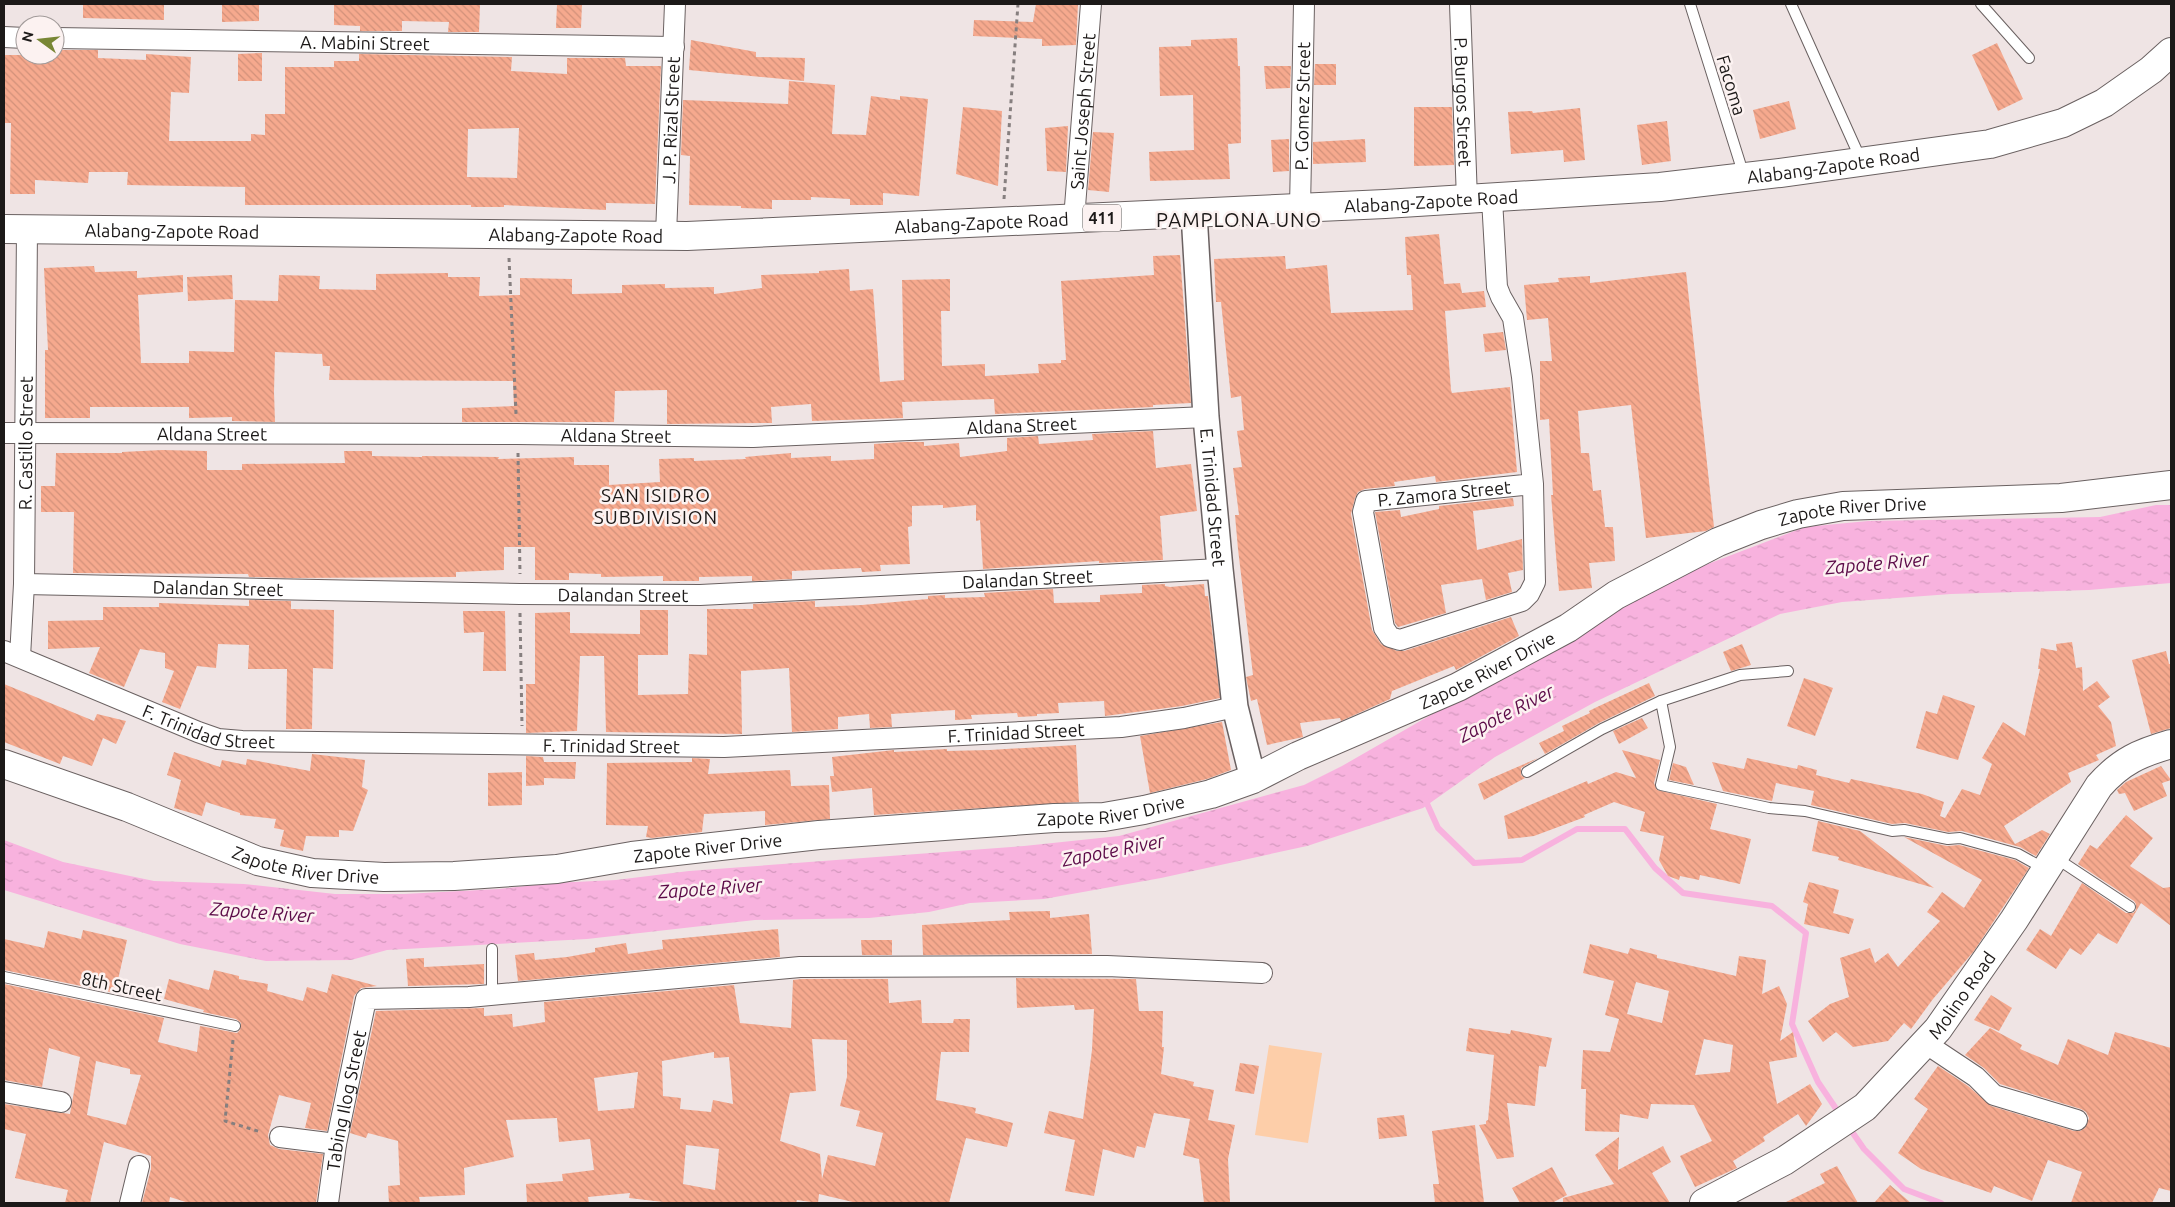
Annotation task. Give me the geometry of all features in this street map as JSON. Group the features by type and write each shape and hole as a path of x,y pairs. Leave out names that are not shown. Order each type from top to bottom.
{"main road":[{"name":"Alabang-Zapote Road","path":"15,229 687,236 1194,214 1480,199 1660,187 1990,144 2063,123 2104,103 2151,70 2171,52"},
{"name":"Zapote River Drive","path":"4,764 127,807 258,861 312,873 454,876 556,869 632,856 819,836 1054,818 1104,817 1144,810 1211,794 1253,779 1298,756 1458,687 1568,628 1616,594 1718,542 1761,525 1798,514 1843,506 2061,498 2171,485"},
{"name":"Molino Road","path":"1704,1203 1784,1161 1865,1107 1938,1029 2014,920 2099,786 2112,771 2126,760 2171,744"}],"street":[{"name":"J. P. Rizal Street","path":"666,235 676,4"},
{"name":"Saint Joseph Street","path":"1074,219 1091,4"},
{"name":"P. Gomez Street","path":"1300,208 1304,4"},
{"name":"P. Burgos Street","path":"1460,4 1480,199"},
{"name":"A. Mabini Street","path":"65,38 674,47"},
{"name":"P. Zamora Street","path":"1480,199 1496,281 1501,298 1513,318 1533,484 1536,575 1533,588 1522,601 1400,640 1390,637 1384,628 1366,531 1363,512 1366,501 1533,484"},
{"name":"E. Trinidad Street","path":"1194,214 1206,417 1220,569 1235,707 1253,779"},
{"name":"R. Castillo Street","path":"12,654 24,584 26,433 15,229"},
{"name":"Aldana Street","path":"4,433 517,434 753,437 1206,417"},
{"name":"Dalandan Street","path":"24,584 520,594 700,595 1220,569"},
{"name":"F. Trinidad Street","path":"12,654 218,739 522,746 724,747 1102,728 1184,718 1235,707"},
{"path":"492,995 800,967 1107,966 1262,974"},
{"name":"Tabing Ilog Street","path":"328,1203 336,1144 366,999 492,995"},
{"path":"1925,1043 1976,1077 1994,1095 2077,1120"},
{"path":"4,1092 61,1102"},
{"path":"280,1137 336,1144"},
{"path":"130,1203 139,1166"}],"lane":[{"name":"Facoma","path":"1690,4 1740,162 1741,177"},
{"path":"1791,4 1862,161"},
{"path":"1981,4 2029,58"},
{"path":"1527,772 1602,729 1661,701 1740,676 1788,671"},
{"path":"1661,701 1670,747 1661,785 1769,808 1805,810 1892,831 1904,830 1948,839 1960,838 2050,863 2130,907"},
{"path":"492,949 492,995"},
{"name":"8th Street","path":"4,977 235,1026"}],"path":[{"path":"1002,222 1018,4"},
{"path":"508,235 517,434 522,746"},
{"path":"235,1026 225,1122 280,1137"}],"shaded area":[{"path":"1269,1045 1322,1053 1308,1143 1255,1135"}],"water":[{"name":"Zapote River","path":"2156,505 2171,505 2171,583 2089,590 1951,594 1842,602 1780,614 1595,702 1495,757 1423,808 1307,846 1161,878 1044,899 970,903 929,912 869,918 755,920 587,939 387,950 351,960 266,961 180,944 4,890 4,840 63,862 154,881 244,884 335,894 404,894 616,880 689,871 1024,846 1119,836 1304,785 1342,766 1666,580 1805,527 1868,521 2100,517"}],"building":[{"path":"83,4 164,4 164,20 83,18"},
{"path":"222,4 259,4 259,21 222,22"},
{"path":"334,4 480,4 479,32 448,32 449,22 402,21 402,31 360,31 360,26 334,25"},
{"path":"557,4 582,4 581,28 556,28"},
{"path":"1036,4 1078,4 1076,45 1042,46 1042,39 973,36 974,20 1033,22"},
{"path":"1237,38 1238,66 1240,66 1241,143 1228,144 1230,179 1150,181 1149,152 1194,150 1193,95 1160,96 1159,47 1191,46 1191,40"},
{"path":"691,40 756,52 756,57 805,58 804,81 689,70"},
{"path":"1997,43 2023,99 1998,111 1972,55"},
{"path":"65,50 98,50 98,58 146,60 146,54 191,57 189,93 171,92 169,141 251,141 251,134 265,135 265,114 285,114 285,67 334,67 334,61 359,61 359,54 512,57 511,71 567,74 567,58 625,58 626,66 661,66 655,204 606,203 606,210 504,205 504,207 471,207 471,205 245,205 245,187 127,185 128,172 89,172 88,183 35,180 35,194 10,194 11,123 4,123 4,55 15,55 15,65 65,65","holes":["519,128 517,178 467,177 468,129"]},
{"path":"262,53 262,81 238,81 238,54"},
{"path":"1315,64 1336,64 1336,85 1314,85"},
{"path":"1264,66 1291,66 1290,88 1266,89"},
{"path":"789,81 835,85 832,134 866,135 871,96 900,100 900,96 928,99 919,196 883,193 883,205 850,205 850,199 811,197 811,200 772,200 772,209 741,208 741,206 689,205 690,156 681,155 683,100 788,104"},
{"path":"1789,101 1796,129 1760,139 1753,110"},
{"path":"963,107 1002,111 998,186 956,174"},
{"path":"1414,107 1452,107 1454,165 1414,166"},
{"path":"1580,108 1585,160 1564,162 1563,150 1511,154 1508,112 1532,111 1533,113"},
{"path":"1667,121 1671,161 1642,165 1637,125"},
{"path":"1068,126 1066,172 1047,171 1045,128"},
{"path":"1093,132 1114,133 1109,192 1088,190"},
{"path":"1289,139 1289,171 1273,172 1271,140"},
{"path":"1365,139 1366,162 1313,164 1313,142"},
{"path":"1439,234 1444,284 1460,283 1462,293 1484,291 1486,307 1445,311 1451,390 1452,393 1510,387 1517,472 1436,482 1435,476 1394,482 1395,486 1365,489 1358,492 1351,514 1372,630 1381,644 1397,651 1404,651 1511,617 1519,636 1456,670 1454,666 1392,691 1390,699 1341,721 1340,718 1300,723 1303,737 1267,745 1257,699 1251,701 1246,677 1253,675 1238,549 1235,515 1239,515 1233,468 1242,467 1237,431 1244,430 1241,396 1231,398 1221,302 1216,302 1214,259 1285,256 1286,269 1327,265 1331,313 1413,310 1411,275 1407,275 1405,237"},
{"path":"1180,255 1191,403 1153,405 1153,407 995,414 994,399 902,402 903,418 812,421 811,404 771,407 772,423 667,424 667,390 615,391 614,422 462,422 462,408 514,406 513,381 329,380 330,366 323,366 322,354 275,352 275,422 232,421 232,417 189,418 189,407 90,407 90,418 45,418 45,350 48,350 44,268 94,266 95,272 137,271 137,278 183,275 183,292 138,295 141,363 189,363 189,351 234,352 235,300 278,301 279,275 320,276 319,289 376,290 376,274 448,273 448,277 480,277 479,296 520,295 520,278 572,279 572,294 622,293 622,285 665,284 665,288 714,287 714,294 762,288 761,275 819,273 819,271 849,269 850,291 873,289 880,382 904,380 902,280 950,279 950,311 941,311 942,366 985,364 985,376 1039,373 1038,364 1061,363 1061,360 1066,360 1061,281 1154,275 1153,256"},
{"path":"1686,272 1714,527 1706,531 1646,538 1631,405 1578,411 1581,453 1589,453 1593,491 1601,490 1605,527 1613,527 1615,561 1589,563 1592,588 1559,591 1551,495 1553,495 1549,419 1540,420 1540,361 1552,361 1548,318 1527,320 1524,285 1559,282 1558,278 1590,276 1590,283"},
{"path":"232,275 233,299 188,301 187,277"},
{"path":"1503,332 1506,350 1485,352 1483,334"},
{"path":"1153,431 1156,468 1191,464 1197,511 1160,516 1163,560 1099,563 1099,561 983,569 980,520 976,521 976,505 943,508 943,505 912,506 912,526 908,527 910,564 880,565 881,571 862,572 861,568 792,571 792,579 752,581 752,576 699,577 699,581 663,581 663,576 601,577 601,574 569,573 569,580 535,580 535,547 504,547 504,570 456,572 456,577 292,578 249,577 248,574 73,573 74,512 41,512 41,486 55,486 56,453 122,453 162,450 207,451 207,470 242,470 242,464 345,463 344,451 372,451 372,456 499,457 498,459 574,457 574,465 609,465 609,485 660,482 659,459 694,458 694,461 746,459 745,457 791,453 791,458 831,456 831,461 874,459 874,444 904,442 924,442 924,446 959,443 960,457 1007,451 1007,438 1038,436 1039,444 1093,440 1092,434"},
{"path":"1513,498 1514,506 1473,511 1477,550 1522,539 1523,570 1508,573 1512,592 1486,600 1482,579 1441,585 1446,613 1398,627 1395,623 1375,512 1400,510 1401,517 1439,509 1439,506"},
{"path":"1165,584 1165,586 1170,587 1204,584 1205,596 1208,596 1220,698 1182,706 1105,716 1104,701 1058,703 1059,713 1037,714 1037,716 1018,717 1017,713 971,715 972,719 955,720 955,710 891,714 892,727 870,728 869,714 838,717 838,729 792,732 789,668 741,671 742,734 606,732 604,656 580,656 577,731 526,733 526,684 535,684 535,613 570,612 570,633 640,634 640,610 668,610 668,655 638,655 638,695 688,694 689,654 707,655 707,609 753,609 753,604 815,601 815,607 862,605 928,599 928,596 945,595 945,598 985,597 984,593 1053,589 1054,603 1100,602 1100,595 1142,593 1142,585"},
{"path":"249,600 291,601 291,609 334,610 333,669 313,668 312,729 286,729 287,669 248,669 249,645 218,644 216,668 197,666 180,709 162,702 174,671 165,668 165,653 140,649 124,687 89,673 100,647 48,649 48,621 103,620 103,607 159,607 159,603 249,606"},
{"path":"463,611 505,611 506,671 483,671 484,632 464,633"},
{"path":"2072,642 2076,668 2082,667 2083,691 2097,681 2110,697 2098,706 2111,722 2116,746 2096,755 2099,760 2068,773 2071,782 2004,826 2015,844 2042,830 2050,834 2036,856 2020,847 1962,831 1948,832 1905,823 1892,824 1811,805 1814,791 1776,783 1772,801 1723,791 1712,762 1744,769 1747,758 1797,769 1798,765 1817,770 1816,775 1849,783 1851,779 1922,794 1944,802 1940,816 1945,818 1962,789 1980,795 1992,764 1982,758 2003,722 2025,736 2040,669 2038,669 2041,648 2057,651 2056,644"},
{"path":"1742,644 1751,665 1731,671 1723,652"},
{"path":"2166,651 2169,664 2171,664 2171,728 2151,734 2132,660"},
{"path":"1804,678 1833,688 1815,736 1787,726"},
{"path":"1649,683 1655,696 1599,723 1545,754 1539,743 1564,731 1562,726 1590,713 1589,711 1597,707"},
{"path":"4,684 94,721 97,714 126,721 116,744 103,738 92,766 63,756 60,764 4,742"},
{"path":"1943,695 1975,706 1958,760 1916,748 1926,711 1937,714"},
{"path":"1642,718 1648,728 1619,744 1613,731"},
{"path":"1222,722 1231,770 1207,779 1150,793 1140,736"},
{"path":"1076,745 1079,802 874,815 872,788 832,792 830,776 834,776 832,757 894,750 894,752 947,749 947,751 990,750"},
{"path":"1622,750 1660,760 1654,783 1657,790 1717,804 1710,829 1751,839 1740,884 1700,875 1699,880 1680,876 1679,880 1668,876 1659,860 1664,836 1640,831 1645,812 1614,802 1584,815 1585,817 1534,836 1508,839 1504,816 1587,781 1588,784 1616,772 1636,778"},
{"path":"174,752 220,767 222,760 246,765 247,759 310,771 312,754 365,760 362,787 368,790 353,831 339,830 339,837 306,836 303,851 280,846 284,830 274,828 276,819 240,815 240,813 206,802 202,816 174,808 181,780 167,775"},
{"path":"526,756 543,757 544,762 576,762 575,779 544,778 544,785 526,786"},
{"path":"692,758 710,759 708,774 790,770 791,786 829,785 830,819 765,825 765,811 704,814 702,832 652,838 646,837 648,826 606,825 607,763 692,762"},
{"path":"1538,758 1521,768 1521,775 1525,778 1484,800 1478,784"},
{"path":"1673,763 1686,767 1694,785 1669,780"},
{"path":"2161,766 2171,780 2162,783 2167,796 2134,811 2125,793 2119,794 2117,790 2126,782"},
{"path":"522,772 522,805 488,806 488,773"},
{"path":"2126,815 2153,838 2130,866 2163,888 2171,887 2171,926 2141,903 2117,944 2098,933 2081,955 2070,948 2056,969 2026,950 2040,929 2051,936 2082,883 2126,913 2133,913 2136,910 2134,901 2078,864 2090,845 2097,849"},
{"path":"1818,821 1860,831 1934,888 1838,860 1839,857 1812,851"},
{"path":"1904,837 1947,846 1959,845 2015,860 2029,868 1974,951 1933,999 1911,1029 1904,1023 1888,1041 1853,1047 1836,1032 1823,1042 1808,1021 1830,1004 1849,997 1840,958 1870,948 1875,963 1888,953 1898,967 1940,921 1927,912 1942,892 1964,908 1982,880"},
{"path":"1809,882 1839,890 1833,913 1854,919 1849,934 1804,924 1808,904 1803,902"},
{"path":"1050,911 1050,918 1089,914 1092,954 923,955 922,925 1010,920 1009,912"},
{"path":"778,929 780,957 518,981 515,955 534,953 535,960 567,957 595,952 595,948 626,943 628,954 663,949 662,940"},
{"path":"83,930 127,940 115,993 4,970 4,939 44,948 48,931 81,939"},
{"path":"861,940 892,940 892,955 862,955"},
{"path":"1590,944 1628,954 1630,948 1657,955 1657,958 1736,976 1739,956 1766,960 1762,994 1779,986 1787,1004 1780,1041 1793,1032 1797,1057 1769,1062 1777,1104 1810,1084 1822,1104 1806,1126 1798,1114 1763,1137 1765,1141 1733,1161 1737,1168 1695,1187 1680,1156 1712,1141 1694,1105 1651,1104 1648,1119 1620,1114 1619,1132 1585,1131 1586,1089 1581,1089 1583,1050 1610,1052 1619,1019 1605,1015 1614,981 1583,973","holes":["1636,982 1669,991 1662,1023 1627,1014","1704,1039 1733,1045 1730,1072 1695,1075"]},
{"path":"424,958 424,967 484,964 484,984 408,986 406,959"},
{"path":"214,970 239,976 239,979 268,984 267,991 303,1001 307,987 327,993 332,974 377,986 361,988 354,996 327,1131 305,1128 311,1103 279,1095 268,1135 270,1145 279,1149 323,1154 316,1203 189,1203 170,1197 169,1203 142,1203 151,1169 151,1156 104,1142 90,1203 65,1203 68,1190 15,1178 26,1134 4,1129 4,1104 70,1114 80,1057 49,1048 42,1087 4,1080 4,984 164,1018 158,1042 197,1052 200,1026 237,1033 240,1030 241,1023 236,1019 203,1012 204,1010 164,999 169,979 209,990","holes":["96,1061 130,1069 130,1074 141,1075 126,1125 87,1115"]},
{"path":"1016,978 1136,979 1139,1011 1163,1011 1162,1047 1164,1047 1161,1074 1194,1082 1193,1086 1214,1090 1208,1120 1235,1125 1228,1159 1230,1203 1204,1203 1199,1159 1183,1155 1190,1119 1154,1113 1145,1148 1137,1146 1134,1158 1103,1149 1094,1196 1065,1191 1075,1140 1044,1133 1049,1111 1083,1119 1092,1050 1094,1009 1075,1010 1074,1005 1017,1008"},
{"path":"888,979 889,1003 921,1000 922,1023 953,1023 954,1019 970,1019 969,1052 941,1052 936,1100 976,1108 975,1113 1013,1123 1007,1147 966,1138 949,1203 857,1203 819,1194 818,1203 797,1200 796,1203 672,1203 629,1198 630,1193 588,1197 589,1203 527,1203 526,1184 563,1181 562,1174 594,1170 590,1139 559,1142 557,1118 506,1120 514,1157 464,1168 465,1195 419,1197 420,1203 389,1203 388,1186 400,1185 398,1141 368,1133 366,1138 350,1133 376,1011 484,1008 484,1016 512,1014 513,1027 545,1022 544,1002 734,985 740,1023 791,1028 793,980","holes":["812,1039 847,1040 847,1077 840,1106 860,1111 856,1126 883,1133 875,1166 828,1155 822,1179 820,1154 780,1141 790,1093 816,1091","714,1052 714,1058 729,1057 733,1104 713,1100 711,1112 680,1109 681,1098 663,1096 662,1061","638,1072 634,1108 598,1111 594,1078","686,1145 719,1149 715,1190 683,1184"]},
{"path":"1991,995 2012,1008 1999,1031 1974,1020"},
{"path":"1469,1028 1510,1034 1511,1030 1552,1038 1546,1067 1539,1066 1535,1106 1507,1103 1514,1157 1497,1159 1479,1125 1486,1124 1488,1120 1494,1055 1466,1051"},
{"path":"1990,1028 2022,1045 2020,1049 2058,1065 2068,1039 2108,1055 2115,1032 2171,1048 2171,1191 2159,1188 2152,1203 2071,1203 2082,1172 2048,1160 2032,1201 1994,1186 1991,1193 1921,1169 1898,1153 1928,1109 1914,1099 1938,1066 1968,1086 1991,1106 2074,1131 2080,1131 2085,1128 2089,1118 2086,1112 2000,1084 1984,1068 1965,1055"},
{"path":"1240,1063 1259,1066 1254,1094 1235,1091"},
{"path":"1404,1115 1407,1136 1379,1139 1377,1118"},
{"path":"1475,1125 1484,1203 1435,1203 1433,1184 1439,1184 1432,1131"},
{"path":"1619,1137 1618,1170 1663,1146 1671,1162 1652,1173 1670,1203 1563,1203 1563,1198 1614,1184 1595,1155"},
{"path":"1837,1166 1858,1203 1784,1203 1825,1183 1820,1174"},
{"path":"1552,1167 1567,1195 1552,1203 1520,1203 1512,1188"},
{"path":"1890,1185 1911,1203 1874,1203"}],"waterway":[{"path":"1424,797 1438,828 1474,863 1522,860 1577,829 1625,829 1655,868 1683,893 1772,906 1806,933 1792,1024 1818,1082 1841,1116"},
{"path":"1848,1126 1864,1149 1904,1189 1941,1203"}],"district":[{"name":"PAMPLONA UNO","path":"1239,219"},
{"name":"SAN ISIDRO SUBDIVISION","path":"656,506"}]}
